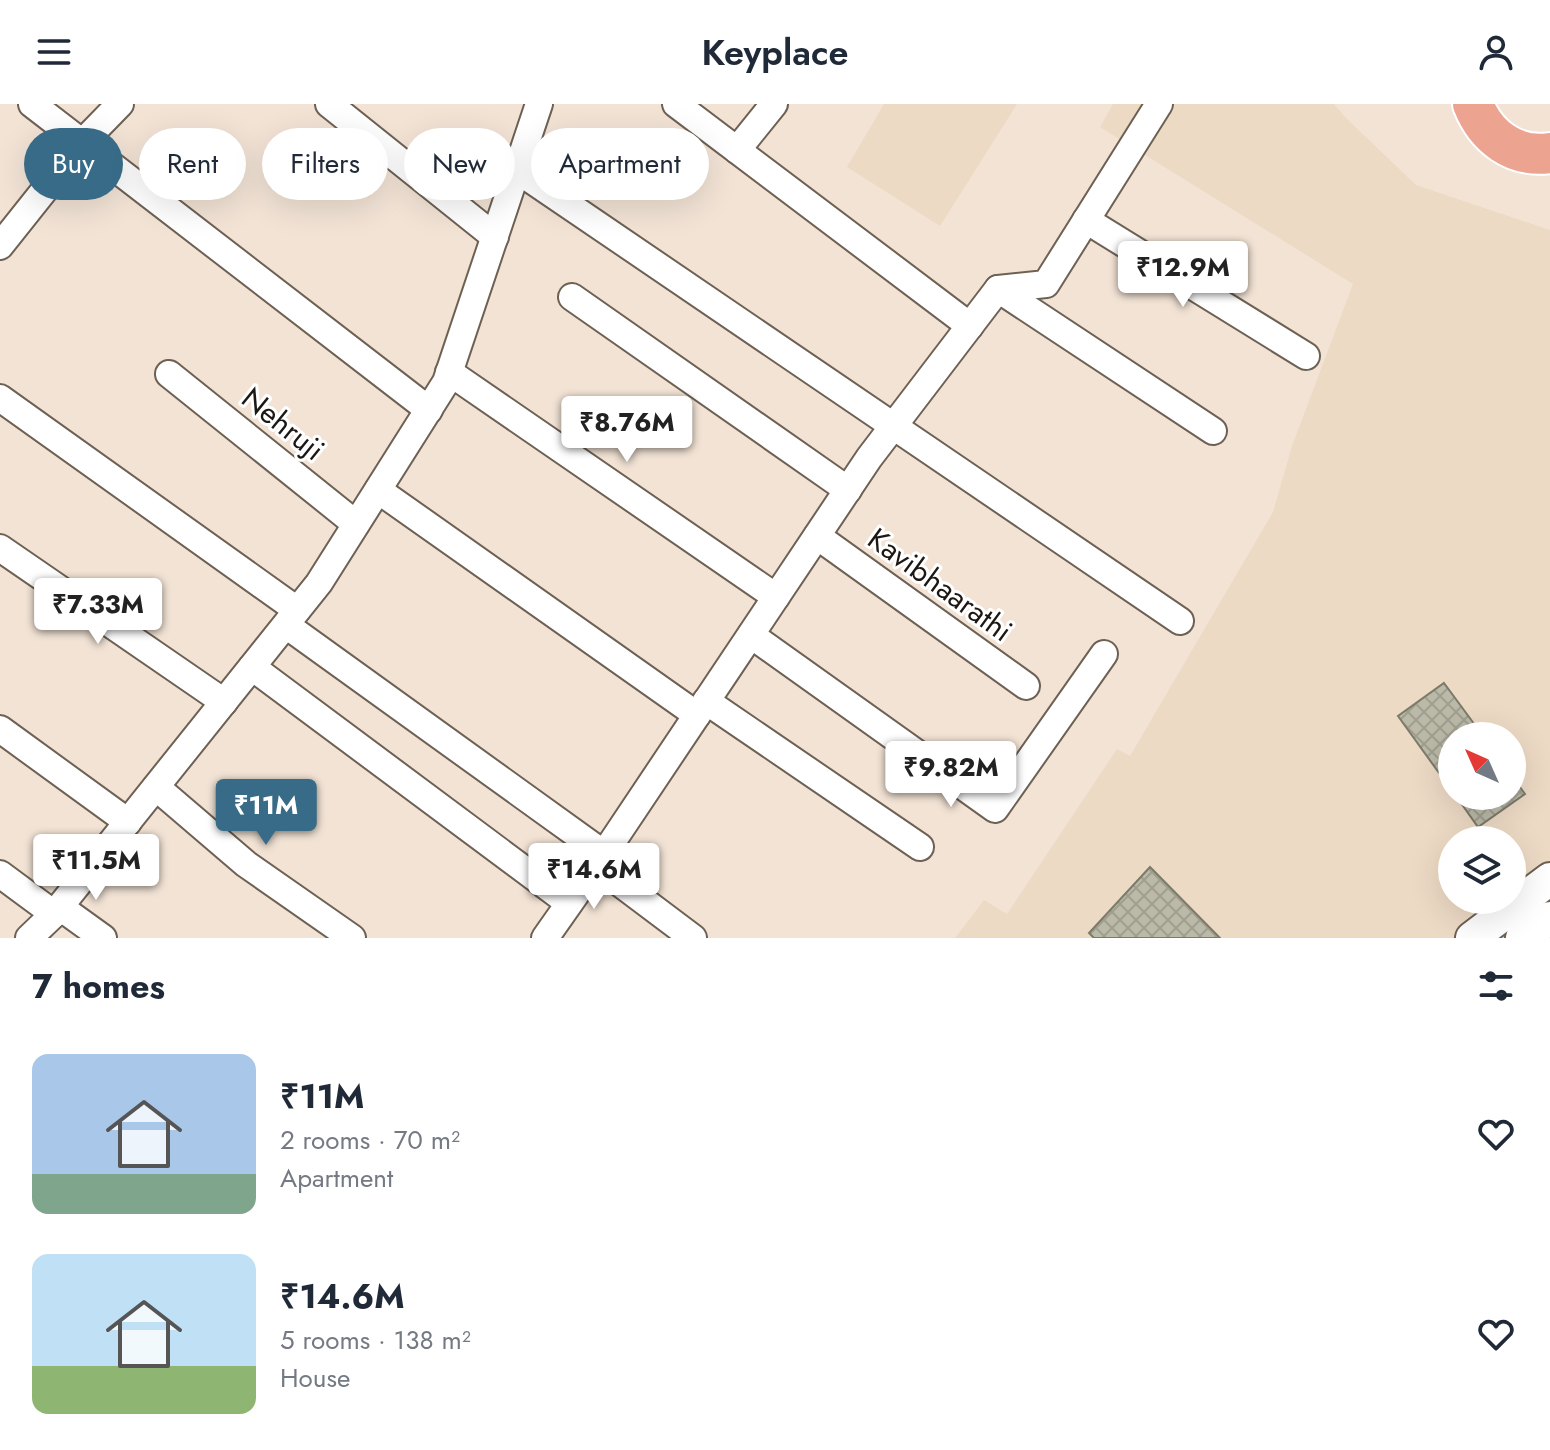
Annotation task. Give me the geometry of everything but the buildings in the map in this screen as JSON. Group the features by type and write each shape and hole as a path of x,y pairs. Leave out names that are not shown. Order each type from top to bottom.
{"main road":[{"path":"1473,104 1480,121 1495,138 1532,152 1550,181"}],"street":[{"path":"32,104 63,128"},
{"path":"97,128 120,104"},
{"path":"329,104 495,237"},
{"path":"29,938 57,911 319,583 429,410 448,377 539,104"},
{"path":"676,104 970,326"},
{"path":"737,150 774,104"},
{"path":"545,938 893,426 998,289 1046,284 1159,104"},
{"path":"517,170 1180,621"},
{"path":"123,174 429,410"},
{"path":"0,246 37,200"},
{"path":"1086,220 1306,356"},
{"path":"998,289 1213,431"},
{"path":"572,297 848,490"},
{"name":"Nehruji","path":"169,374 356,524"},
{"path":"400,387 448,377 776,597"},
{"path":"0,398 291,618 600,860 693,938"},
{"path":"378,490 702,708 920,847"},
{"name":"Kavibhaarathi","path":"817,536 1026,686"},
{"path":"0,548 224,702"},
{"path":"751,635 995,809 1104,654"},
{"path":"252,667 569,903"},
{"path":"0,729 128,822"},
{"path":"156,787 246,864 352,938"},
{"path":"0,874 103,938"},
{"path":"1472,938 1550,879"},
{"path":"1522,938 1550,918"}],"shaded area":[{"path":"884,104 1017,104 940,226 847,167"},
{"path":"1113,104 1334,104 1416,185 1550,230 1550,938 955,938 984,900 1007,914 1117,749 1130,756 1273,512 1292,446 1353,284 1100,127"}]}
